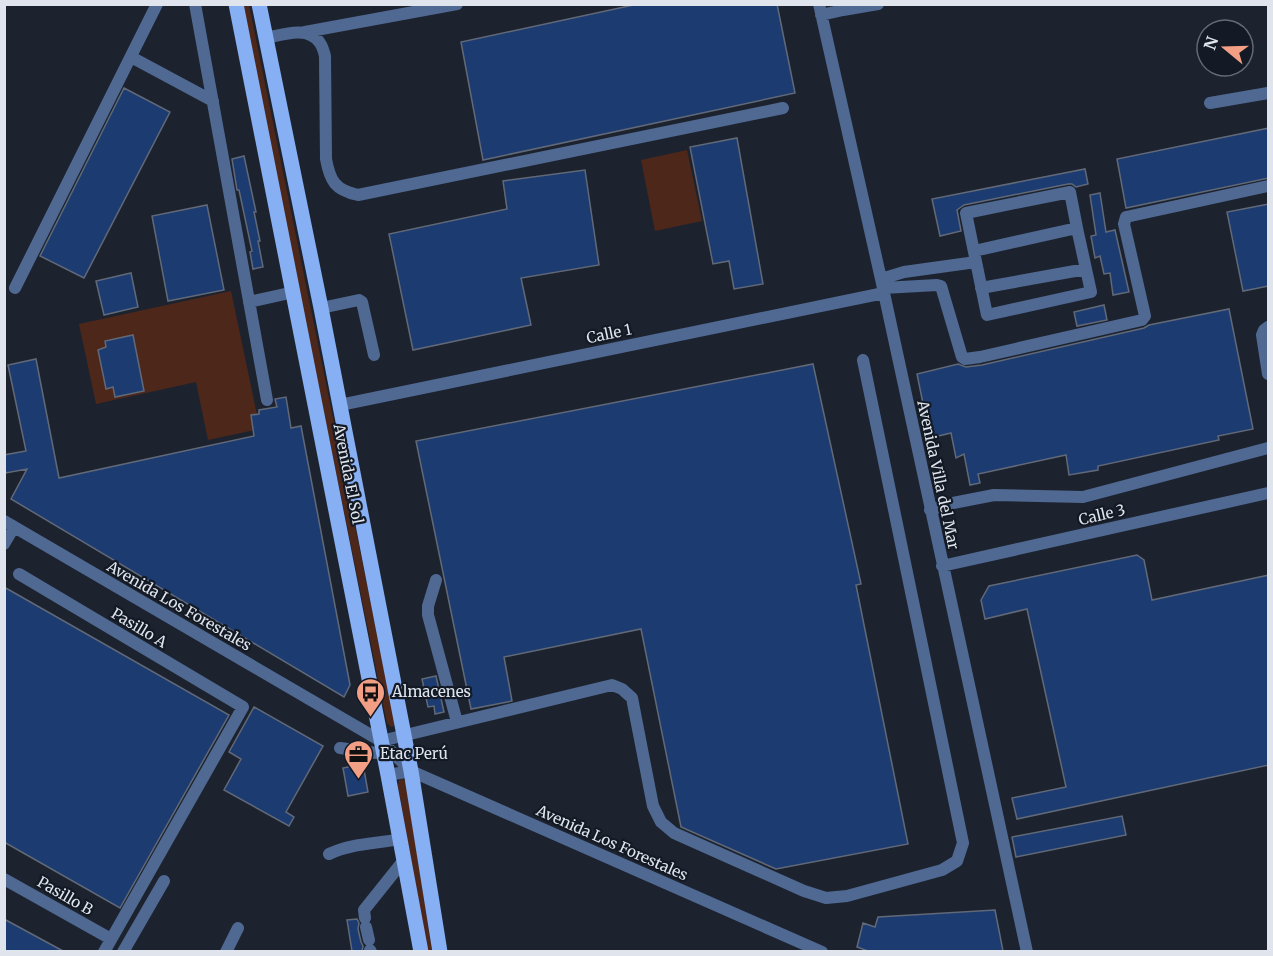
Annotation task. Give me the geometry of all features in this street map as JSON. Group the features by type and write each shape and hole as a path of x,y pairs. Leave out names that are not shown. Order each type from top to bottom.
{"main road":[{"name":"Avenida El Sol","path":"236,4 421,951"},
{"name":"Avenida El Sol","path":"259,4 411,771 440,951"}],"street":[{"path":"15,288 157,4"},
{"path":"195,4 267,400"},
{"path":"266,38 457,4"},
{"path":"820,10 843,10 878,4"},
{"name":"Avenida Villa del Mar","path":"820,10 1027,951"},
{"path":"304,33 320,42 325,56 326,159 329,174 336,186 344,192 358,195 783,108"},
{"path":"131,57 213,101"},
{"path":"1210,103 1269,93"},
{"path":"882,287 941,286 964,359 1142,320 1145,316 1124,224 1126,217 1269,186"},
{"path":"1070,192 1091,292 987,315 975,256 966,213 1070,192"},
{"path":"882,287 904,272 975,256 1077,228"},
{"path":"981,288 1086,269"},
{"name":"Calle 1","path":"340,405 882,287"},
{"path":"249,302 294,292"},
{"path":"321,308 359,300 362,302 374,355"},
{"path":"1269,327 1262,335 1269,374"},
{"path":"340,748 382,748 404,736 612,685 622,689 632,698 653,806 661,822 674,833 804,891 825,897 847,896 932,873 957,861 963,843 863,360"},
{"path":"930,510 994,495 1083,497 1269,448"},
{"name":"Calle 3","path":"942,566 1269,494"},
{"path":"4,544 9,524"},
{"name":"Avenida Los Forestales","path":"9,524 382,748 411,771 822,951"},
{"name":"Pasillo A","path":"19,574 243,707 111,939"},
{"path":"436,580 428,606 428,615 457,722"},
{"path":"388,775 411,771"},
{"path":"329,854 340,849 400,839"},
{"path":"368,937 364,910 404,860"},
{"name":"Pasillo B","path":"4,879 111,939"},
{"path":"123,951 164,881"},
{"path":"226,951 238,928"},
{"path":"104,951 111,939"}],"shaded area":[{"path":"241,5 249,5 395,723 391,727 387,723"},
{"path":"687,150 702,221 655,231 641,160"},
{"path":"231,291 260,429 208,440 196,382 96,404 79,324"},
{"path":"403,779 406,783 432,951 427,951 398,786 399,780"}],"building":[{"path":"638,4 777,4 795,93 483,160 461,42"},
{"path":"124,88 170,112 84,278 40,256"},
{"path":"1269,128 1269,178 1126,208 1117,159"},
{"path":"737,138 763,284 734,289 729,261 713,264 690,147"},
{"path":"244,156 256,212 254,212 263,267 253,269 250,252 252,251 232,159"},
{"path":"1085,169 1088,184 1076,187 1068,184 964,205 957,210 961,231 940,236 932,199"},
{"path":"585,170 599,265 521,278 531,325 413,350 389,234 507,209 503,181"},
{"path":"1100,193 1106,232 1115,230 1129,292 1113,295 1110,273 1104,274 1100,256 1095,258 1091,236 1096,235 1090,195"},
{"path":"1269,204 1269,286 1243,291 1227,212"},
{"path":"207,205 224,290 168,301 152,216"},
{"path":"131,273 138,307 104,315 96,281"},
{"path":"1104,305 1107,320 1077,326 1074,312"},
{"path":"1229,309 1253,429 1218,436 1219,440 1098,466 1098,470 1069,475 1066,455 978,474 980,483 970,485 964,454 956,458 951,433 930,438 917,374 958,364 966,367 982,365 1149,325"},
{"path":"133,335 144,391 115,397 113,387 106,389 98,350 106,347 105,341"},
{"path":"36,359 59,478 254,436 251,415 259,414 259,410 277,407 275,399 286,397 291,428 301,426 350,685 344,697 11,499 27,469 6,473 4,467 4,455 26,451 8,365"},
{"path":"813,364 861,584 856,585 908,844 776,869 681,827 641,629 504,657 512,701 471,709 416,441"},
{"path":"1137,555 1144,560 1152,600 1269,575 1269,765 1017,819 1012,798 1066,787 1027,609 985,619 981,600 989,586"},
{"path":"4,587 229,715 120,908 4,842"},
{"path":"436,676 444,712 435,714 434,706 428,707 422,679"},
{"path":"254,707 323,746 286,812 294,817 289,826 224,790 241,759 229,752"},
{"path":"363,764 368,792 348,796 343,768"},
{"path":"1122,816 1126,835 1016,857 1012,837"},
{"path":"995,910 1003,951 868,951 857,947 863,923 875,927 878,917"},
{"path":"4,919 63,951 4,951"},
{"path":"357,919 363,946 362,951 352,951 347,920"}],"place":[{"name":"Almacenes","path":"371,718"},
{"name":"Etac Perú","path":"359,780"}]}
